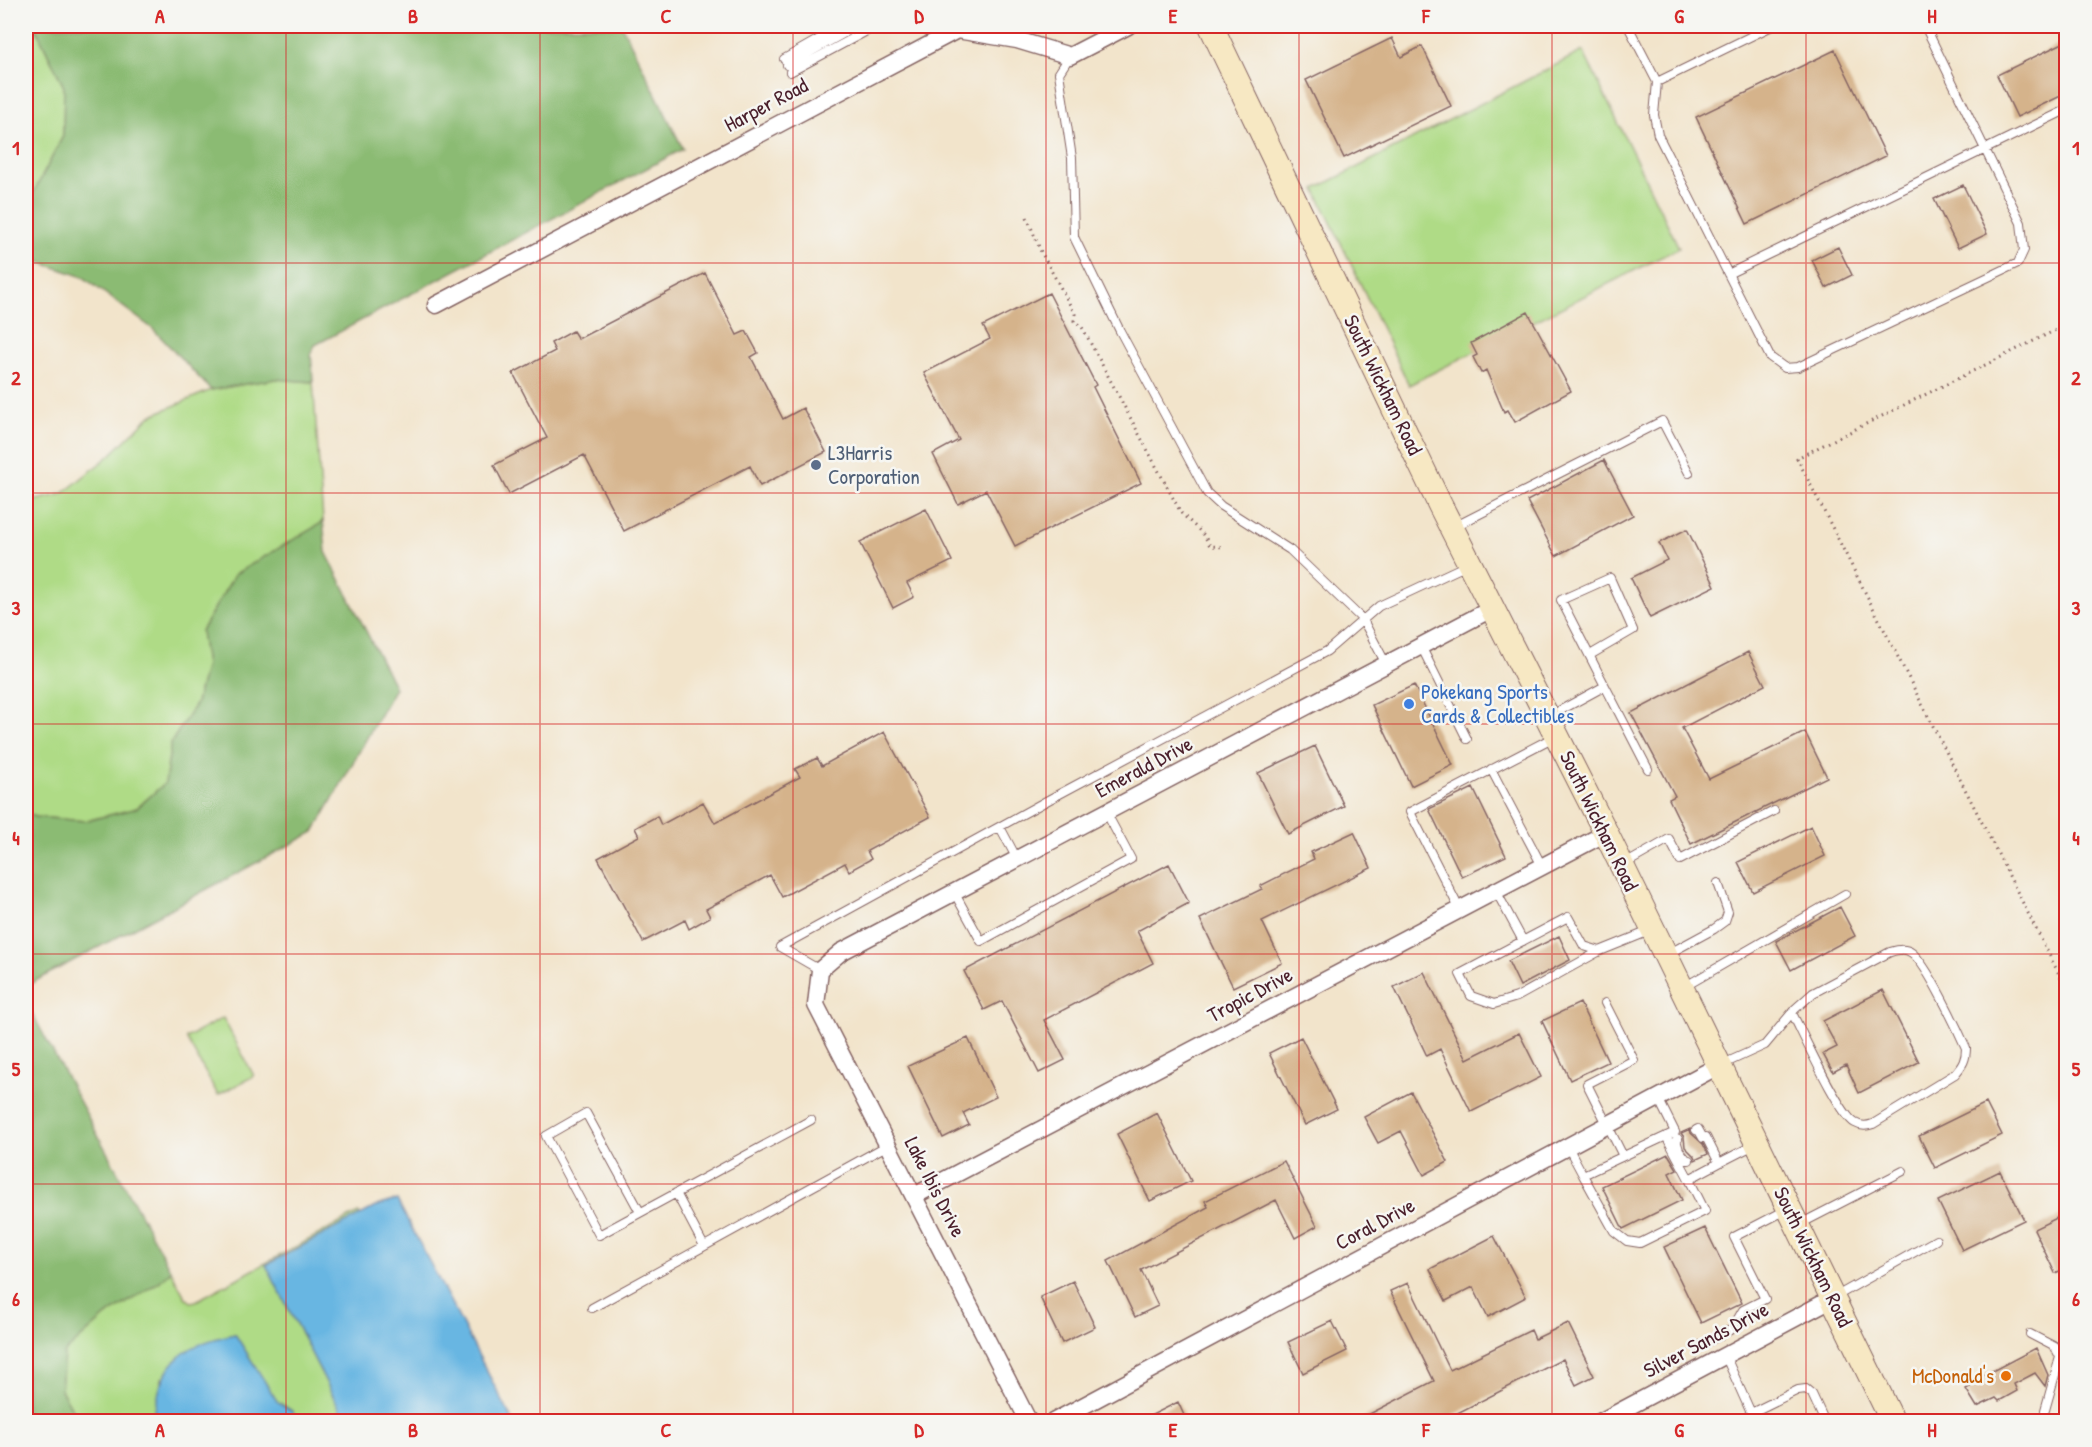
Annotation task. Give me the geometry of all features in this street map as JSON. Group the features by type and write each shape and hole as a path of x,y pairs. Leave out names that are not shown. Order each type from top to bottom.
{"main road":[{"name":"South Wickham Road","path":"1210,26 1452,528 1622,865 1893,1422"}],"street":[{"path":"1070,56 1128,26"},
{"name":"Harper Road","path":"436,305 957,30 1017,40 1070,56"},
{"name":"Emerald Drive","path":"820,970 841,952 1493,608"},
{"name":"Tropic Drive","path":"914,1196 1606,833"},
{"name":"Lake Ibis Drive","path":"820,970 816,1005 1029,1422"},
{"name":"Coral Drive","path":"1053,1422 1718,1066"},
{"name":"Silver Sands Drive","path":"1600,1422 1833,1298"}],"lane":[{"path":"787,65 830,26"},
{"path":"809,44 842,26"},
{"path":"787,65 857,26"},
{"path":"787,65 876,26"},
{"path":"1628,26 1657,82 1654,115 1658,135 1770,357 1785,368 1798,367 2018,263 2024,250 2021,223 1925,26"},
{"path":"1657,82 1772,26"},
{"path":"1070,56 1059,73 1072,158 1074,237 1120,331 1207,493 1221,506 1290,550 1363,620 1386,664"},
{"path":"1728,274 2067,110"},
{"path":"1452,528 1662,421 1689,473"},
{"path":"820,970 780,947 1327,651 1378,606 1470,563"},
{"path":"1590,655 1633,630 1610,578 1561,600 1648,769"},
{"path":"1421,646 1467,739"},
{"path":"1460,910 1410,812 1491,769 1605,686"},
{"path":"1491,769 1542,866"},
{"path":"1622,865 1669,839 1680,860 1774,811"},
{"path":"954,892 981,941 1131,859 1106,812"},
{"path":"1000,827 1017,859"},
{"path":"1665,956 1714,930 1725,921 1728,912 1718,883"},
{"path":"1496,891 1522,941"},
{"path":"1681,989 1845,894"},
{"path":"1600,951 1584,946 1568,916 1460,974 1471,996 1494,1004 1517,997 1600,951 1652,930"},
{"path":"1718,1066 1765,1045 1792,1013 1813,993 1890,952 1900,949 1910,952 1919,959 1966,1048 1966,1057 1963,1066 1955,1074 1874,1124 1864,1126 1856,1124 1847,1117 1835,1097 1792,1013"},
{"path":"1605,1003 1634,1060 1587,1084 1623,1156"},
{"path":"1583,1175 1675,1132 1658,1098"},
{"path":"640,1212 586,1113 546,1136 599,1235 811,1120"},
{"path":"1696,1130 1698,1129 1706,1151"},
{"path":"1666,1136 1689,1160"},
{"path":"1702,1139 1706,1137 1719,1163"},
{"path":"1568,1147 1614,1231 1627,1241 1640,1243 1705,1211 1689,1179 1676,1140 1678,1139"},
{"path":"1689,1179 1757,1144"},
{"path":"592,1308 888,1145"},
{"path":"1697,1347 1732,1329 1743,1310 1765,1299 1734,1236 1793,1217 1903,1171"},
{"path":"676,1193 704,1246"},
{"path":"1833,1298 1936,1240"},
{"path":"1732,1329 1741,1346"},
{"path":"2030,1334 2055,1347 2060,1357 2045,1410"},
{"path":"1725,1355 1753,1417 1798,1390 1806,1389 1812,1394 1821,1420"}],"path":[{"path":"1027,217 1041,252 1075,314 1074,321 1082,327 1181,513 1204,535 1210,546 1224,547"},
{"path":"2067,325 1797,458 2067,988"}],"green space":[{"path":"26,26 32,26 37,31 64,87 63,136 32,196 26,235"},
{"path":"32,26 622,26 683,149 315,345 311,353 313,382 275,379 211,390 153,329 83,277 39,262 26,235 32,196 63,136 64,87 37,31"},
{"path":"1583,51 1679,248 1409,385 1315,189"},
{"path":"26,235 39,262 26,257"},
{"path":"275,379 313,382 323,520 321,524 235,574 201,631 206,665 196,703 171,743 165,783 137,808 86,821 35,817 26,812 26,508 31,506 29,502 62,494 109,456 150,416 211,390"},
{"path":"323,520 326,552 395,688 314,832 26,986 26,812 35,817 86,821 137,808 165,783 171,743 196,703 206,665 201,631 235,574 320,524"},
{"path":"26,1002 171,1271 159,1282 106,1316 64,1353 61,1390 79,1421 26,1421"},
{"path":"223,1018 254,1076 218,1095 186,1038"},
{"path":"358,1213 362,1215 266,1265 346,1421 297,1421 292,1411 277,1402 234,1334 162,1378 153,1421 79,1421 61,1390 64,1353 106,1316 159,1282 171,1271 185,1297 191,1302 196,1301"}],"water":[{"path":"397,1200 513,1421 346,1421 266,1265 379,1205"},
{"path":"235,1334 277,1401 292,1411 297,1421 153,1421 161,1385 175,1361 199,1345"}],"building":[{"path":"1392,38 1401,57 1422,46 1451,106 1344,158 1306,80"},
{"path":"2067,41 2067,93 2017,117 1997,75"},
{"path":"1835,50 1886,156 1747,224 1696,117"},
{"path":"1963,185 1987,234 1958,248 1934,199"},
{"path":"1838,247 1852,275 1826,288 1812,260"},
{"path":"705,273 737,335 746,331 758,353 751,357 783,419 803,408 826,452 760,486 750,466 624,531 584,455 509,494 494,465 547,438 513,373 555,351 551,343 573,331 578,339"},
{"path":"1049,293 1096,385 1093,387 1141,483 1015,546 986,490 958,504 933,454 959,440 924,373 990,339 983,326"},
{"path":"1528,312 1571,391 1515,422 1508,410 1504,412 1486,370 1481,373 1473,357 1477,355 1471,343"},
{"path":"1604,460 1633,515 1556,556 1527,501"},
{"path":"926,509 952,561 907,583 914,597 893,608 860,542"},
{"path":"1687,529 1715,586 1650,618 1631,578 1667,560 1659,543"},
{"path":"1748,652 1765,685 1682,728 1709,779 1805,732 1827,777 1691,844 1669,799 1675,796 1631,713"},
{"path":"1414,685 1453,765 1411,786 1372,705"},
{"path":"884,732 930,817 867,851 871,859 849,871 845,863 782,897 770,875 706,909 710,917 689,929 685,920 643,942 598,858 639,836 635,828 657,816 661,825 703,802 715,823 800,777 795,769 817,758 822,766"},
{"path":"1315,746 1344,806 1288,834 1258,773"},
{"path":"1473,788 1506,856 1462,877 1429,809"},
{"path":"1811,826 1825,856 1753,892 1738,862"},
{"path":"1354,832 1371,868 1262,921 1282,963 1233,987 1200,919 1262,889 1260,886 1314,859 1311,852"},
{"path":"1169,864 1189,903 1137,931 1153,963 1044,1020 1065,1060 1039,1073 1002,1001 984,1010 964,971"},
{"path":"1840,907 1855,936 1791,970 1776,941"},
{"path":"1559,936 1570,960 1520,986 1508,961"},
{"path":"1424,972 1467,1059 1519,1033 1541,1077 1471,1112 1440,1049 1427,1056 1394,987"},
{"path":"1883,990 1919,1062 1859,1093 1846,1065 1833,1072 1823,1054 1837,1047 1823,1021"},
{"path":"1580,1003 1608,1062 1570,1080 1542,1021"},
{"path":"1301,1037 1337,1109 1305,1125 1269,1053"},
{"path":"968,1038 996,1097 963,1113 969,1125 943,1138 908,1066"},
{"path":"1411,1092 1448,1162 1424,1175 1401,1131 1378,1143 1364,1117"},
{"path":"1986,1103 2002,1135 1935,1168 1919,1136"},
{"path":"1157,1113 1191,1181 1150,1201 1117,1134"},
{"path":"1690,1129 1708,1154 1695,1160 1685,1147 1681,1133"},
{"path":"1668,1154 1677,1169 1669,1173 1682,1200 1623,1229 1602,1186"},
{"path":"1284,1161 1317,1226 1295,1238 1276,1200 1141,1270 1158,1306 1135,1317 1108,1261 1208,1207 1205,1201"},
{"path":"2000,1171 2024,1220 1962,1250 1938,1201"},
{"path":"2067,1213 2067,1268 2055,1273 2034,1229"},
{"path":"1705,1228 1742,1303 1701,1323 1664,1247"},
{"path":"1494,1236 1526,1297 1488,1317 1473,1287 1446,1301 1430,1269"},
{"path":"1073,1281 1095,1327 1062,1343 1040,1297"},
{"path":"1408,1283 1450,1370 1531,1330 1535,1339 1568,1323 1594,1376 1576,1385 1563,1359 1440,1422 1354,1422 1434,1381 1390,1291"},
{"path":"1332,1321 1347,1351 1303,1373 1288,1342"},
{"name":"McDonald's","path":"2036,1348 2048,1375 2045,1386 2035,1373 2014,1384 2017,1391 1999,1401 1996,1398 1977,1407 1966,1389 1976,1383 1975,1380"},
{"path":"1178,1402 1187,1422 1138,1422"}],"place":[{"name":"L3Harris Corporation","path":"816,465"},
{"name":"Pokekang Sports Cards & Collectibles","path":"1409,704"},
{"name":"McDonald's","path":"2006,1376"}]}
